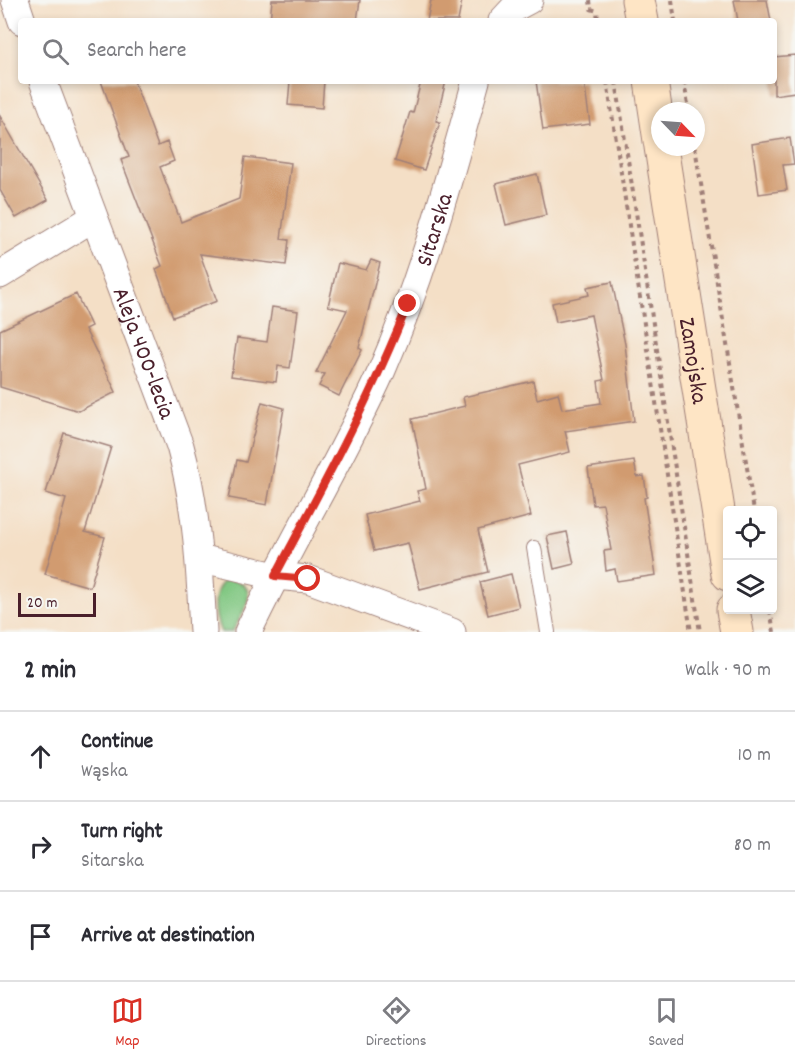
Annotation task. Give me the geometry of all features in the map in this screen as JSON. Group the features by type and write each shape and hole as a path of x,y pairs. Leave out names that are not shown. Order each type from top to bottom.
{"street":[{"path":"15,0 21,18"},
{"path":"505,18 514,8 530,0"},
{"path":"638,0 641,18"},
{"name":"Aleja 400-lecia","path":"45,84 93,218 180,446 188,476 199,558 203,632"},
{"name":"Sitarska","path":"248,632 275,576 352,434 382,369 428,253 475,84"},
{"path":"651,84 654,102"},
{"name":"Zamojska","path":"662,156 726,560"},
{"path":"0,275 93,218"},
{"path":"199,558 275,576 308,579 452,632"},
{"path":"734,614 737,632"}],"lane":[{"path":"534,548 548,632"}],"path":[{"path":"590,0 591,9 597,11 598,18"},
{"path":"672,0 675,18"},
{"path":"607,84 691,632"},
{"path":"616,84 700,632"},
{"path":"684,84 688,102"},
{"path":"696,156 753,506"},
{"path":"771,614 774,632"}],"green space":[{"path":"228,579 246,587 248,601 232,632 221,632 215,611 216,595 222,583"}],"building":[{"path":"272,0 360,0 357,18 270,18"},
{"path":"431,0 462,0 459,18 428,18"},
{"path":"734,0 767,0 770,18 737,18"},
{"path":"795,55 795,92 774,95 774,84 777,84 777,57"},
{"path":"102,84 135,84 158,146 167,142 174,161 160,167 181,222 239,199 245,157 291,163 281,239 289,240 286,265 200,254 217,301 173,317 156,269 162,266 121,160 129,157"},
{"path":"290,84 324,84 322,108 288,105"},
{"path":"420,84 445,84 436,121 440,122 424,170 395,161 410,112 413,113"},
{"path":"536,84 584,84 590,124 543,130"},
{"path":"0,116 48,200 16,218 0,190"},
{"path":"790,138 794,164 783,165 787,190 759,194 752,144"},
{"path":"537,174 546,215 506,225 496,184"},
{"path":"371,260 380,263 359,348 362,350 339,396 319,386 325,374 316,373 347,310 328,306 338,263 366,270"},
{"path":"612,282 625,344 634,421 565,431 570,452 518,465 531,516 478,530 488,572 420,589 408,543 374,551 365,515 420,501 417,491 426,489 412,419 465,406 463,397 533,381 537,399 558,393 562,409 601,403 598,381 604,380 591,315 556,322 552,303 589,295 587,287"},
{"path":"76,294 91,326 85,329 116,392 79,411 0,387 0,330"},
{"path":"272,307 298,311 290,368 278,366 276,382 231,376 237,338 267,342"},
{"path":"262,402 284,408 267,505 229,498 237,460 246,462"},
{"path":"64,433 111,447 85,532 105,537 90,587 45,574 66,499 46,493"},
{"path":"634,461 637,477 644,476 647,497 644,498 656,575 617,581 615,569 606,571 604,551 611,550 603,504 593,505 588,468"},
{"path":"567,532 574,564 554,569 547,536"},
{"path":"511,574 519,607 488,615 480,582"}],"route":[{"path":"308,579 290,575 275,576 352,434 382,369 408,304"}]}
